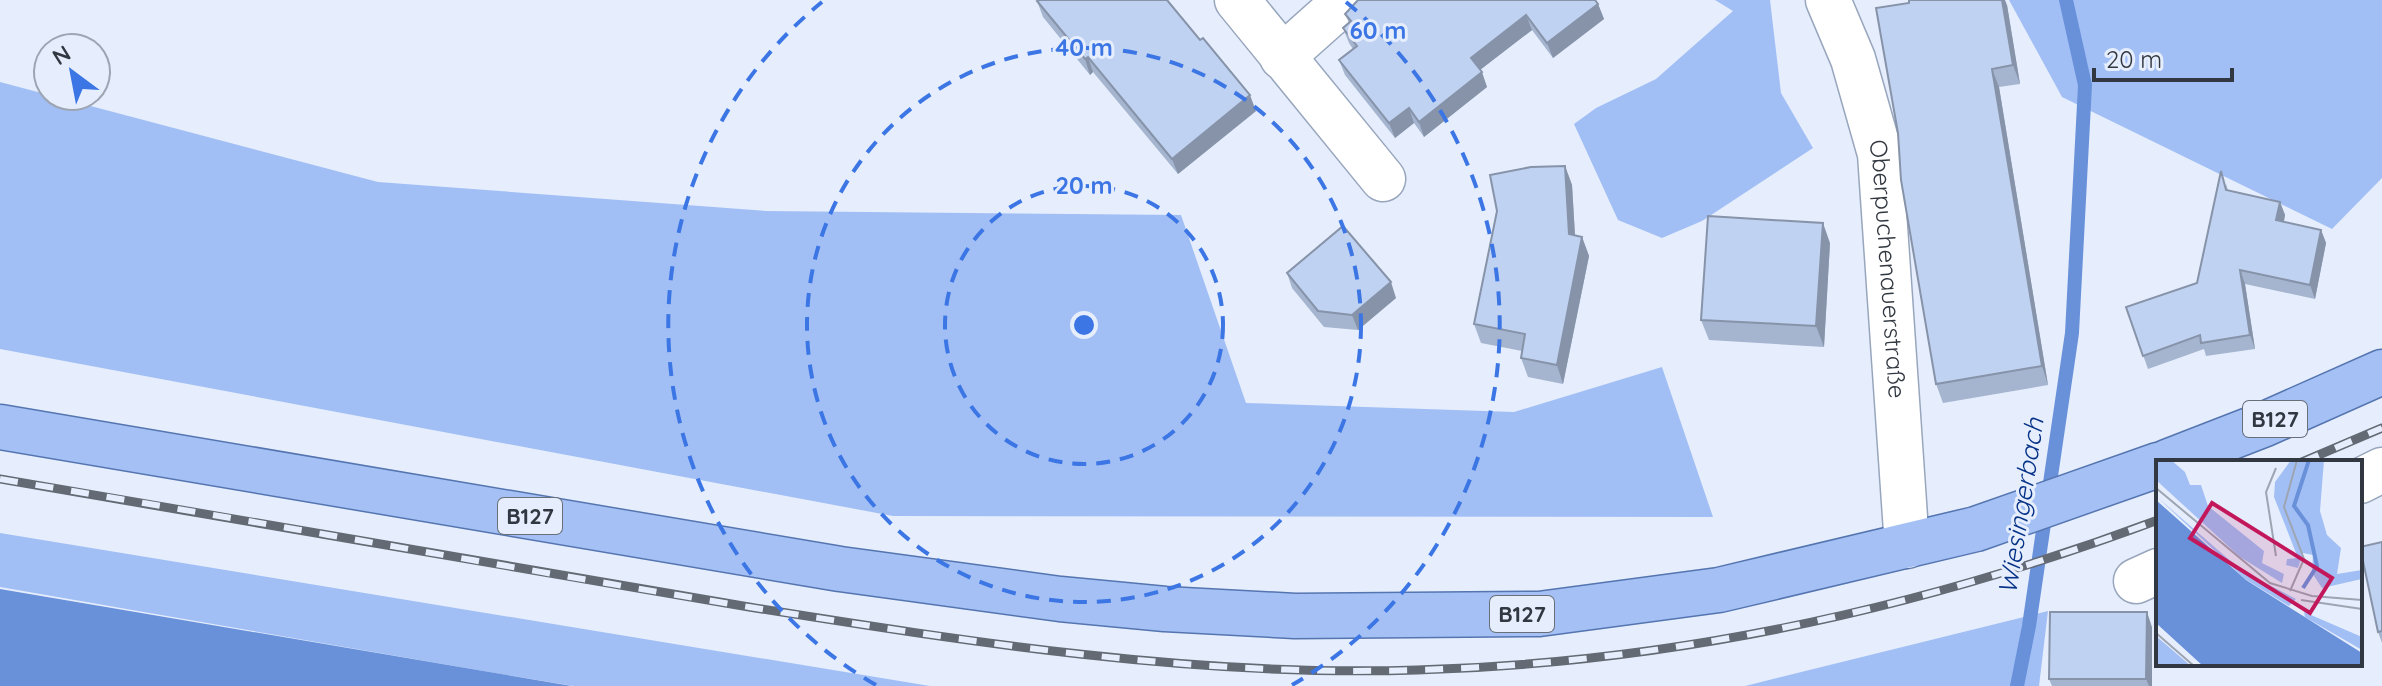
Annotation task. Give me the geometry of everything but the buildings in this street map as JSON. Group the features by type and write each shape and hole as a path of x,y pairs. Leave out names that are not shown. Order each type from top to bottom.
{"main road":[{"name":"B127","path":"2172,460 2265,424 2382,372"},
{"name":"B127","path":"0,427 840,569 1060,599 1295,616 1539,614 1719,590 1976,529 2156,466"}],"street":[{"path":"1237,0 1383,179"},
{"path":"1282,57 1346,0"},
{"name":"Oberpuchenauerstraße","path":"1828,0 1853,59 1880,154 1907,546"},
{"path":"2362,480 2382,470"}],"shaded area":[{"path":"1715,0 1770,0 1781,93 1813,148 1702,221 1662,238 1618,220 1574,124 1596,108 1656,79 1733,11"},
{"path":"2009,0 2382,0 2382,178 2332,229 2062,97"},
{"path":"0,82 32,90 32,112 112,112 378,182 766,211 1181,215 1246,403 1514,412 1662,367 1713,517 893,516 0,349"},
{"path":"0,533 930,686 574,686 506,675 0,587"},
{"path":"0,589 572,686 0,686"},
{"path":"2048,611 2039,686 1745,686"}],"waterway":[{"name":"Wiesingerbach","path":"2017,686 2029,626 2072,333 2085,85 2066,0"}],"railway":[{"path":"2307,460 2382,428"},
{"path":"0,479 915,633 1165,662 1333,671 1512,665 1606,656 1794,626 1978,580 2156,521"}]}
